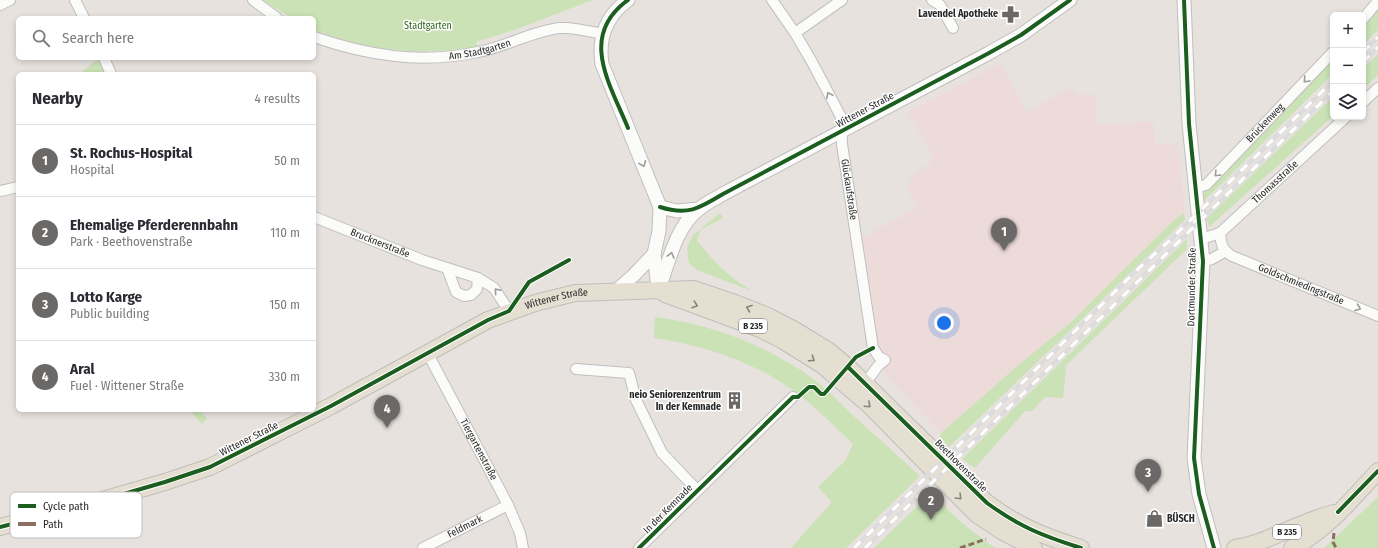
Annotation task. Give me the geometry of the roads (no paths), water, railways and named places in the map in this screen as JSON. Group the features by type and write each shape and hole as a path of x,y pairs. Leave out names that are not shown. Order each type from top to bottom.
{"main road":[{"name":"Beethovenstraße","path":"658,292 694,289 768,316 793,329 829,352 866,382 987,503 1010,520 1044,537 1081,548"},
{"name":"Wittener Straße","path":"129,492 210,467 428,354 488,320 509,311 550,298 575,293 616,291 658,292"},
{"name":"B 235","path":"658,292 760,329 782,340 822,365 870,406 976,514 1002,532 1034,548"},
{"name":"B 235","path":"1292,548 1309,540 1378,471"},
{"name":"B 235","path":"1235,548 1249,546 1284,533 1304,523 1338,512"},
{"name":"Wittener Straße","path":"0,528 10,525"}],"street":[{"path":"0,6 10,0"},
{"path":"75,0 83,16"},
{"path":"253,0 274,16"},
{"path":"628,0 613,13 602,34 602,64 660,207 659,231 654,254 658,292"},
{"name":"Glückaufstraße","path":"772,0 795,33 841,117 872,348 879,357 885,360 878,366 866,382"},
{"path":"795,33 842,0"},
{"path":"932,0 940,5 953,28"},
{"name":"Wittener Straße","path":"658,292 676,238 688,219 698,209 723,194 989,54 1021,35 1070,0"},
{"name":"Dortmunder Straße","path":"1184,0 1185,54 1194,188 1203,261 1194,458 1199,494 1214,548"},
{"path":"1366,15 1378,1"},
{"name":"Am Stadtgarten","path":"316,38 344,47 389,56 425,59 478,52 560,28 602,34"},
{"name":"Brückenweg","path":"1194,188 1206,185 1330,55"},
{"path":"105,60 111,72"},
{"path":"1366,99 1378,88"},
{"name":"Thomasstraße","path":"1201,239 1220,233 1343,120"},
{"path":"0,191 16,187"},
{"name":"Wittener Straße","path":"660,207 677,211 698,209"},
{"name":"Brucknerstraße","path":"316,218 422,260 478,278 494,288 509,311"},
{"path":"1203,261 1212,260 1228,254 1222,247 1220,233"},
{"path":"616,291 654,254"},
{"name":"Goldschmiedingstraße","path":"1228,254 1378,316"},
{"path":"447,268 456,292 464,296 471,295 476,289 478,278"},
{"name":"Tiergartenstraße","path":"428,354 508,505 520,533 523,548"},
{"path":"576,370 630,373 636,400 662,453 697,490"},
{"name":"In der Kemnade","path":"640,548 697,490 710,480 793,397"},
{"name":"Feldmark","path":"423,548 508,505"}],"railway":[{"path":"1366,49 1378,37"},
{"path":"1366,59 1378,47"},
{"path":"854,548 1139,268 1169,241 1330,84"},
{"path":"865,548 1330,94"}],"place":[{"name":"Lavendel Apotheke","path":"1011,14"},
{"name":"St. Rochus-Hospital","path":"1004,251"},
{"name":"neio Seniorenzentrum In der Kemnade","path":"734,401"},
{"name":"Aral","path":"387,428"},
{"name":"Lotto Karge","path":"1148,492"},
{"name":"BÜSCH","path":"1154,519"},
{"name":"Ehemalige Pferderennbahn","path":"931,520"}],"park label":[{"name":"Stadtgarten","path":"428,26"}]}
